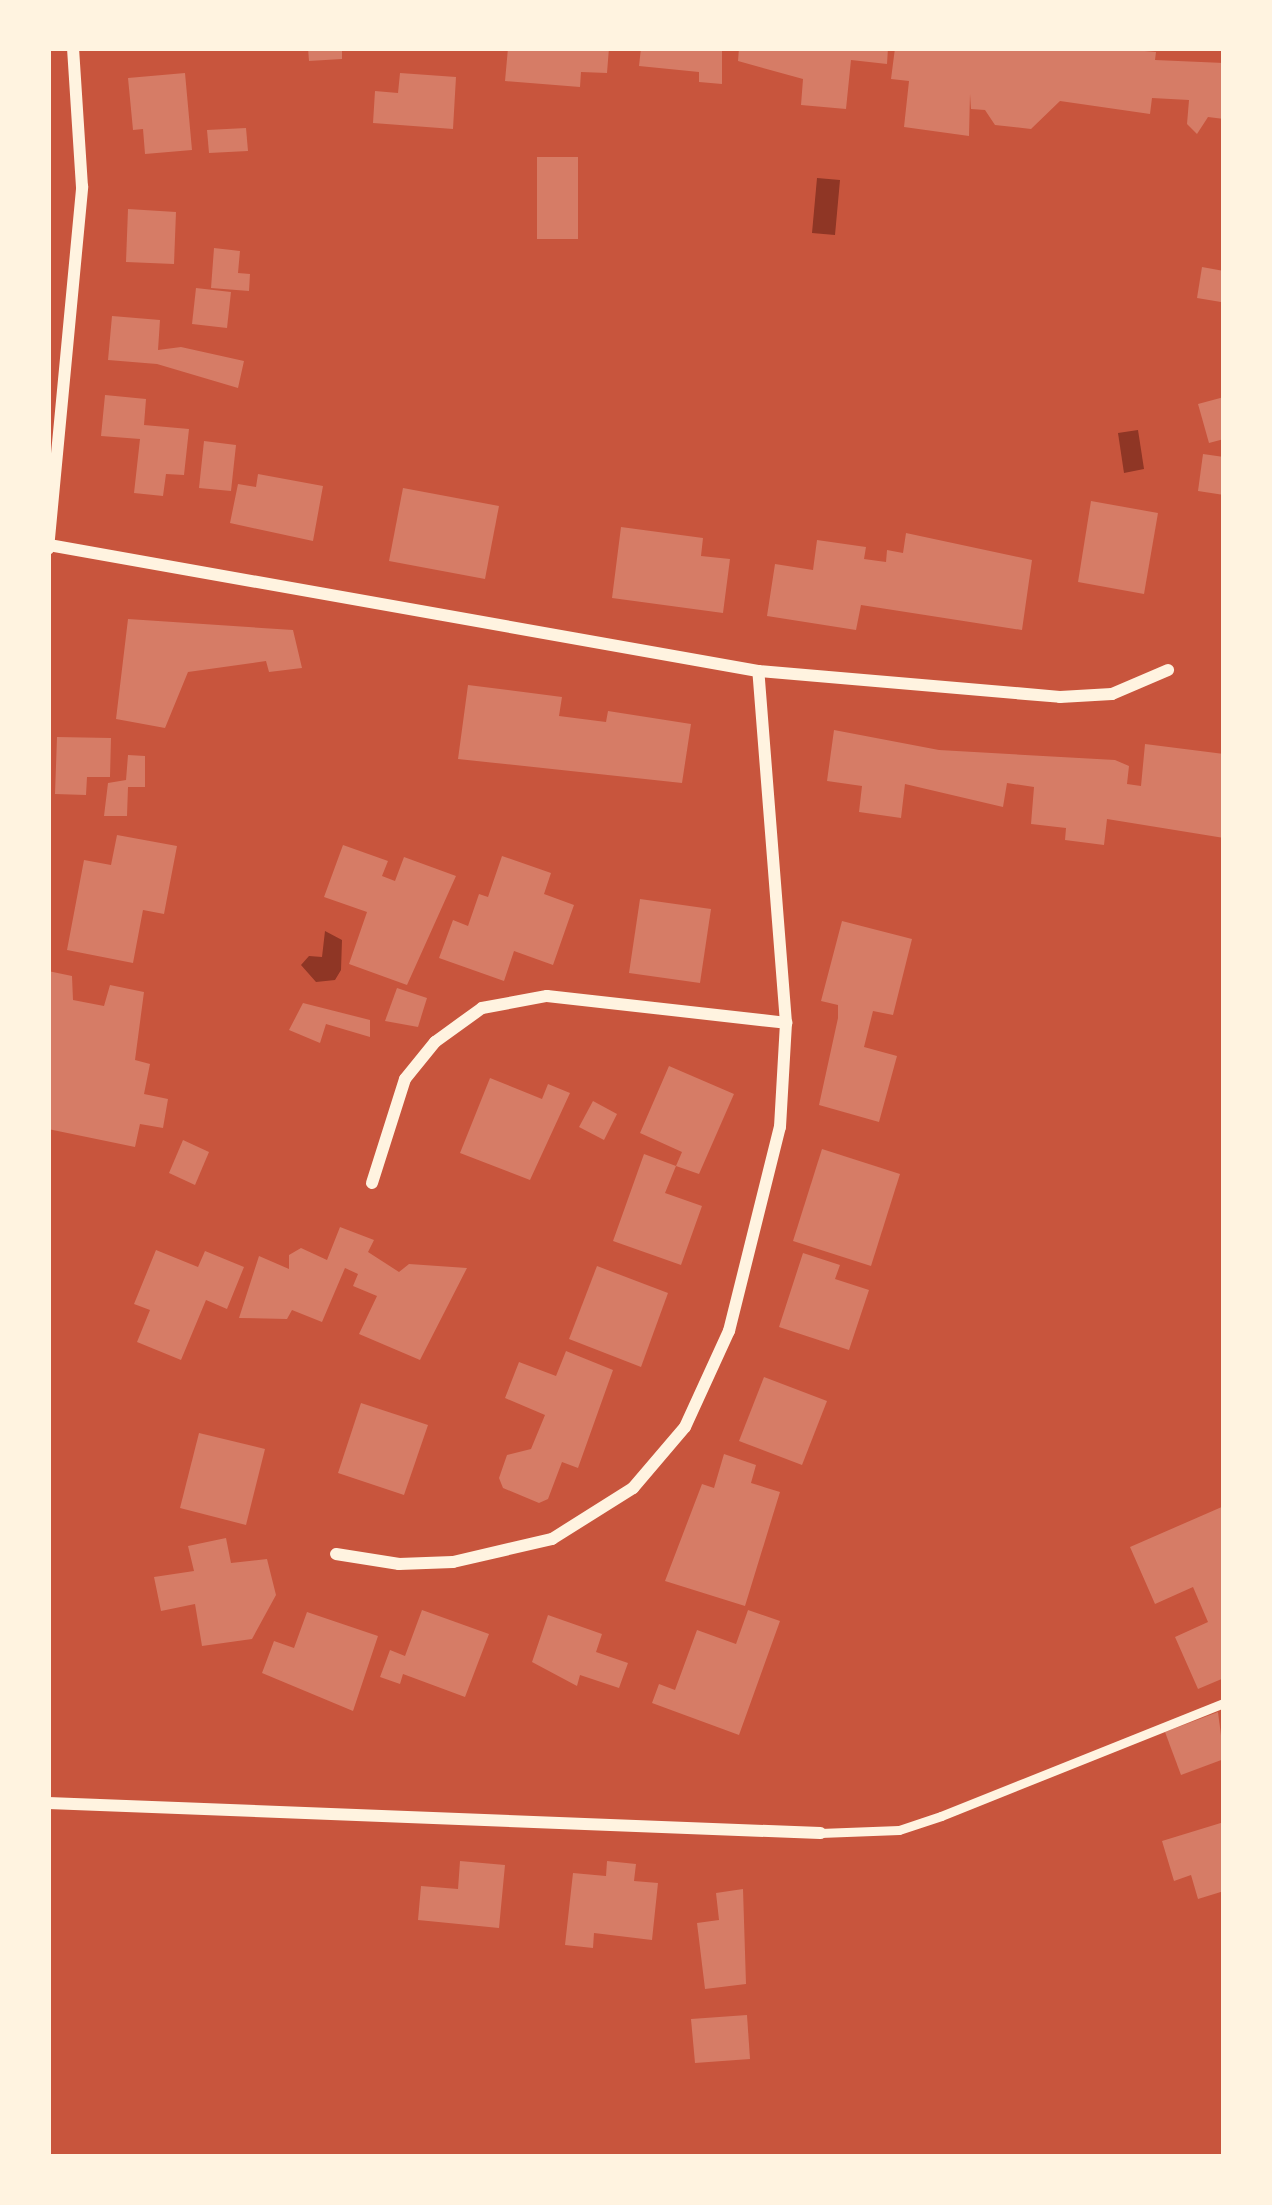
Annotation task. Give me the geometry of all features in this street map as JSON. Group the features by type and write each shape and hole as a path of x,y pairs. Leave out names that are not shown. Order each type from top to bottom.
{"street":[{"path":"74,48 82,187 48,548 758,671 1060,697 1112,694 1168,670"},
{"path":"336,1554 399,1564 503,1555 604,1509 660,1461 686,1426 729,1331 776,1148 786,1023 758,671"},
{"path":"372,1183 405,1079 435,1042 482,1008 547,996 786,1023"},
{"path":"48,1803 820,1833"}],"lane":[{"path":"820,1833 899,1830 1224,1703"}],"shaded area":[{"path":"817,178 840,180 835,235 812,233"},
{"path":"1138,430 1144,469 1124,473 1118,433"},
{"path":"325,931 342,940 341,970 335,980 316,982 301,965 309,956 322,957"}],"building":[{"path":"308,48 342,48 342,59 309,61"},
{"path":"508,48 609,48 607,73 581,72 580,87 505,81"},
{"path":"641,48 722,51 722,84 699,82 699,72 639,66"},
{"path":"739,48 888,48 887,64 851,60 846,109 801,105 803,79 738,61"},
{"path":"895,48 1111,48 1156,52 1155,60 1224,63 1224,119 1208,117 1197,134 1187,124 1189,100 1152,98 1150,114 1060,101 1031,129 995,125 985,110 971,109 970,94 969,136 904,127 909,81 891,79"},
{"path":"185,73 192,150 145,154 143,129 133,130 128,78"},
{"path":"400,73 456,77 453,129 373,123 375,91 398,93"},
{"path":"246,128 248,151 209,153 207,130"},
{"path":"537,157 578,157 578,239 537,239"},
{"path":"128,209 176,212 174,264 126,262"},
{"path":"214,248 240,251 238,273 250,274 249,291 211,288"},
{"path":"1202,267 1224,271 1221,302 1197,298"},
{"path":"196,288 231,292 227,328 192,324"},
{"path":"112,316 160,320 158,350 181,347 244,361 238,388 157,364 108,360"},
{"path":"105,395 146,399 144,425 189,429 184,475 166,474 163,496 134,493 140,439 101,436"},
{"path":"1224,397 1224,439 1209,443 1198,404"},
{"path":"204,441 236,445 231,491 199,488"},
{"path":"1203,454 1224,457 1224,495 1198,491"},
{"path":"258,474 323,486 313,541 230,523 238,484 256,487"},
{"path":"403,488 499,506 485,579 389,561"},
{"path":"1091,501 1158,513 1144,594 1078,582"},
{"path":"621,527 703,538 701,556 730,559 723,613 612,598"},
{"path":"906,533 1032,560 1022,630 861,605 856,630 767,616 775,564 813,570 817,540 866,547 864,559 886,562 887,550 903,553"},
{"path":"128,619 293,630 302,668 269,672 266,661 188,672 165,728 116,719"},
{"path":"468,685 562,697 559,716 606,722 608,711 691,724 682,783 458,759"},
{"path":"834,730 939,750 1115,760 1129,766 1127,784 1141,786 1145,744 1224,754 1224,838 1107,819 1104,845 1065,840 1066,828 1031,824 1034,787 1007,783 1003,807 905,784 901,818 859,812 862,786 827,781"},
{"path":"57,737 111,738 110,777 87,777 86,795 55,794"},
{"path":"128,755 145,756 145,787 128,787 127,816 104,816 108,783 126,780"},
{"path":"117,835 177,846 164,914 143,910 133,963 67,950 84,860 111,865"},
{"path":"343,845 388,861 382,876 395,881 404,857 456,876 407,985 349,964 367,912 324,897"},
{"path":"502,856 551,873 544,894 574,905 553,965 514,951 504,981 439,958 453,920 468,926 479,894 488,897"},
{"path":"640,899 711,909 700,983 629,973"},
{"path":"842,921 912,939 893,1015 873,1011 864,1047 897,1056 879,1122 819,1105 838,1018 838,1005 821,1001"},
{"path":"48,971 72,976 73,1000 104,1006 110,985 144,992 135,1060 150,1064 144,1094 168,1099 163,1128 140,1124 135,1147 48,1129"},
{"path":"397,988 427,998 418,1027 385,1021"},
{"path":"303,1003 370,1020 370,1037 326,1024 320,1043 289,1030"},
{"path":"669,1066 734,1094 699,1174 676,1166 682,1152 640,1133"},
{"path":"490,1078 542,1099 548,1084 570,1093 530,1180 460,1153"},
{"path":"593,1101 617,1114 604,1140 579,1127"},
{"path":"183,1140 209,1152 195,1185 169,1173"},
{"path":"822,1149 900,1174 871,1266 793,1241"},
{"path":"644,1154 676,1166 665,1193 702,1206 681,1265 613,1241"},
{"path":"340,1227 374,1240 368,1252 399,1272 409,1264 467,1268 420,1360 359,1334 377,1296 353,1286 358,1274 345,1268 322,1322 292,1310 287,1319 239,1318 259,1256 289,1269 289,1255 301,1248 327,1260"},
{"path":"156,1250 198,1267 205,1251 244,1267 227,1309 206,1300 181,1360 137,1342 150,1310 134,1304"},
{"path":"803,1253 840,1265 835,1279 869,1290 849,1350 779,1327"},
{"path":"597,1266 668,1293 641,1367 569,1339"},
{"path":"566,1351 613,1370 578,1468 562,1462 548,1499 539,1503 503,1488 499,1478 507,1455 531,1449 545,1415 505,1398 519,1362 556,1376"},
{"path":"764,1377 827,1401 802,1465 739,1441"},
{"path":"361,1403 428,1425 404,1495 338,1473"},
{"path":"199,1433 265,1449 246,1525 180,1508"},
{"path":"724,1454 756,1465 751,1483 780,1492 745,1606 665,1581 702,1484 714,1488"},
{"path":"1224,1506 1224,1678 1198,1689 1175,1637 1208,1622 1193,1587 1155,1604 1130,1547"},
{"path":"226,1538 231,1563 267,1559 276,1595 252,1639 202,1646 195,1604 161,1611 154,1577 194,1571 188,1546"},
{"path":"422,1610 489,1634 465,1697 403,1674 400,1684 380,1677 390,1650 405,1656"},
{"path":"748,1610 780,1621 739,1735 652,1703 659,1684 675,1690 697,1630 736,1644"},
{"path":"307,1612 378,1636 353,1711 262,1673 274,1641 294,1648"},
{"path":"548,1615 602,1634 596,1652 628,1663 619,1688 580,1675 577,1686 532,1662"},
{"path":"1218,1712 1224,1759 1181,1775 1165,1732"},
{"path":"1224,1822 1224,1891 1198,1899 1191,1875 1174,1881 1162,1841"},
{"path":"460,1861 505,1865 499,1928 418,1920 421,1886 458,1889"},
{"path":"607,1861 636,1864 634,1881 658,1883 652,1940 594,1933 593,1948 565,1945 573,1873 606,1876"},
{"path":"743,1889 746,1984 705,1989 697,1923 719,1920 716,1893"},
{"path":"747,2015 750,2059 695,2063 691,2019"}]}
